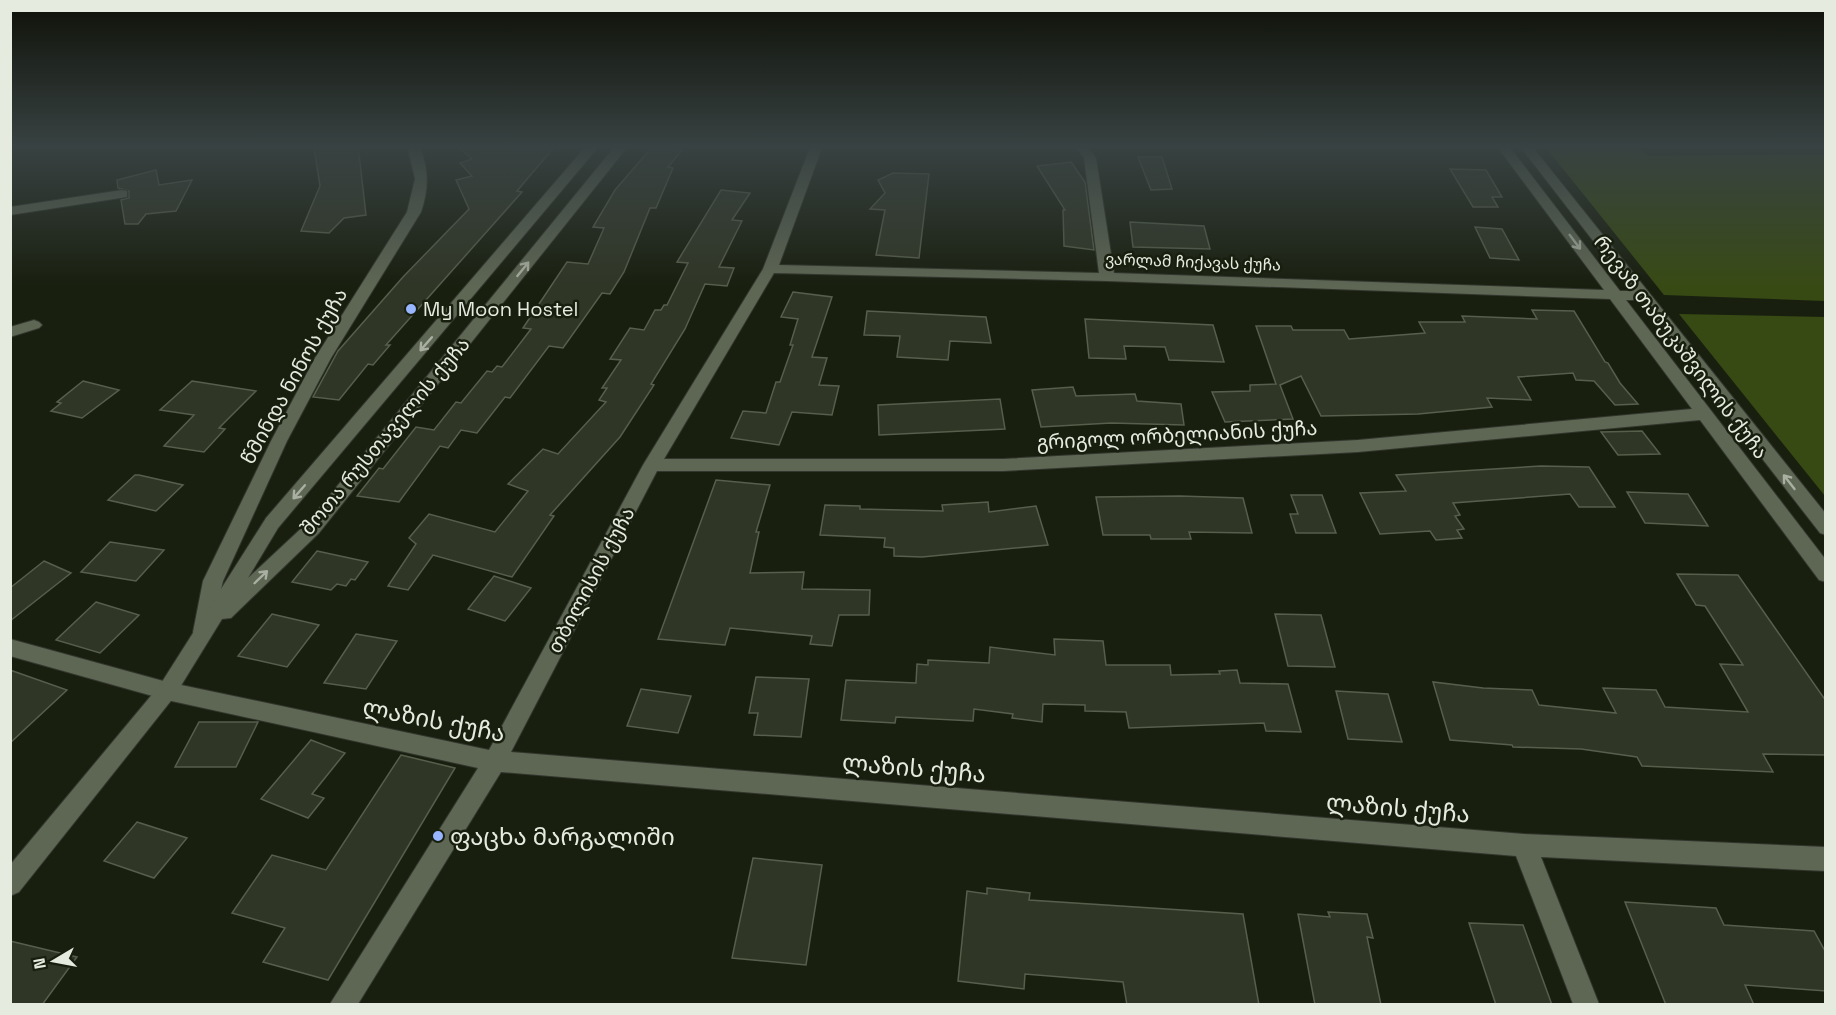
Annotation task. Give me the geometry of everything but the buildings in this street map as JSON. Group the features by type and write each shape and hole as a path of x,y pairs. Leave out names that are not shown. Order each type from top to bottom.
{"street":[{"name":"წმინდა ნინოს ქუჩა","path":"203,632 213,580 279,441 323,358 414,212 422,192"},
{"name":"შოთა რუსთაველის ქუჩა","path":"10,884 167,691 272,523 554,192"},
{"name":"შოთა რუსთაველის ქუჩა","path":"203,632 313,528 585,192"},
{"name":"თბილისის ქუჩა","path":"343,1005 495,761 652,465 770,269 799,192"},
{"path":"1095,192 1107,277"},
{"name":"რევაზ თაბუკაშვილის ქუჩა","path":"1537,192 1826,575"},
{"name":"რევაზ თაბუკაშვილის ქუჩა","path":"1562,192 1826,528"},
{"path":"10,211 122,194"},
{"name":"ვარლამ ჩიქავას ქუჩა","path":"770,269 1107,277 1644,296"},
{"path":"10,332 34,325"},
{"name":"გრიგოლ ორბელიანის ქუჩა","path":"652,465 1003,465 1358,446 1703,414"},
{"name":"ლაზის ქუჩა","path":"10,647 167,691 495,761 1524,845 1826,859"},
{"path":"1524,845 1586,1005"}],"green space":[{"path":"1582,192 1825,192 1825,301 1664,295"},
{"path":"1679,314 1825,317 1825,496"}],"place":[{"name":"My Moon Hostel","path":"411,309"},
{"name":"ფაცხა მარგალიში","path":"438,836"}]}
